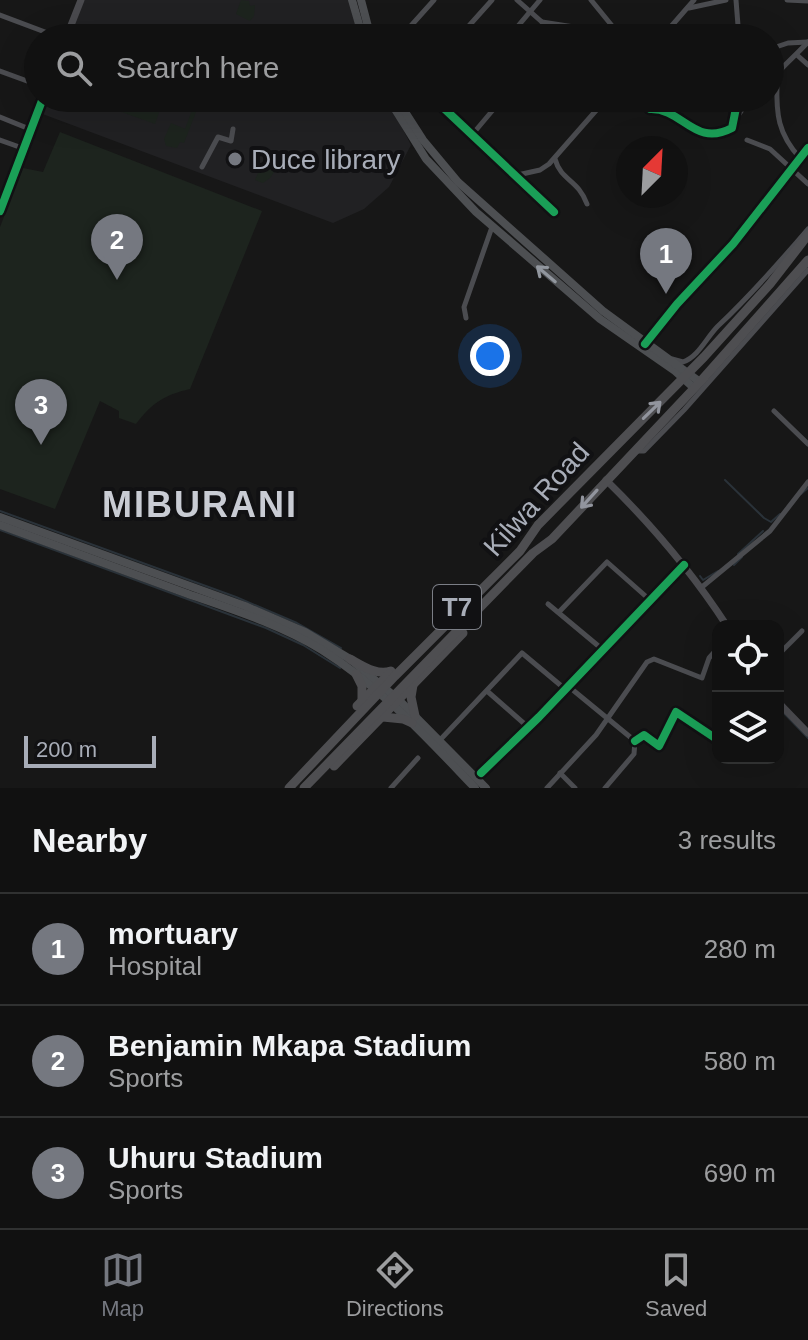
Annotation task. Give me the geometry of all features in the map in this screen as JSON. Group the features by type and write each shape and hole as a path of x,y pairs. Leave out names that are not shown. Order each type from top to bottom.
{"highway":[{"name":"Kilwa Road","path":"396,672 683,379 770,284 808,232"},
{"name":"Kilwa Road","path":"304,788 408,686 533,553 552,539 697,385 808,260"},
{"path":"350,659 383,674 396,672"},
{"name":"T7","path":"367,700 376,685 396,672"},
{"name":"T7","path":"286,788 396,672"},
{"path":"356,674 367,700"},
{"path":"382,712 414,720 408,686"},
{"name":"T7","path":"311,788 382,712 397,703 408,686"}],"main road":[{"path":"352,0 359,24"},
{"path":"361,0 367,24"},
{"path":"397,112 426,159 492,226 600,319 675,368 683,379"},
{"path":"405,112 423,140 458,182 603,311 662,355 683,379 697,385"},
{"path":"675,368 696,365"},
{"path":"0,517 260,612 305,632 350,659 414,720 475,788"},
{"path":"0,525 274,626 320,649 376,685"},
{"path":"414,720 486,788"}],"street":[{"path":"70,24 81,0"},
{"path":"413,24 434,0"},
{"path":"471,24 492,0"},
{"path":"517,0 542,22 555,24"},
{"path":"520,24 540,0"},
{"path":"591,0 610,24"},
{"path":"674,24 694,0"},
{"path":"688,8 726,0"},
{"path":"736,0 738,24"},
{"path":"787,0 808,1"},
{"path":"0,15 25,24"},
{"path":"784,44 808,42"},
{"path":"784,65 808,42"},
{"path":"797,55 808,65"},
{"path":"0,71 24,80"},
{"path":"0,211 4,193 38,112"},
{"path":"448,112 554,212"},
{"path":"471,136 491,112"},
{"path":"513,176 540,170 555,159 595,112"},
{"path":"666,112 685,125 711,135 732,128 740,112"},
{"path":"736,118 737,112"},
{"path":"776,112 788,142 800,158"},
{"path":"0,117 32,130"},
{"path":"202,167 214,141 218,137 231,141 233,129"},
{"path":"0,140 25,149"},
{"path":"747,140 770,149 808,184"},
{"path":"645,344 677,304 733,244 808,148"},
{"path":"555,159 560,171 579,186 587,204"},
{"path":"466,318 464,307 492,226"},
{"path":"662,355 683,362 692,359 713,331 808,232"},
{"path":"635,451 644,451 684,410 808,270"},
{"path":"774,411 808,444"},
{"path":"606,480 668,543 723,620"},
{"path":"702,587 770,531 808,482"},
{"path":"559,612 607,562 650,600"},
{"path":"481,773 684,565"},
{"path":"548,604 602,649"},
{"path":"784,649 802,631"},
{"path":"439,741 522,653 635,741"},
{"path":"547,788 608,720 647,662 654,659 702,678 712,655"},
{"path":"487,691 528,727"},
{"path":"784,708 808,733"},
{"path":"635,741 644,735 659,746 676,712 712,736"},
{"path":"605,788 634,754 635,741"},
{"path":"391,788 418,758"},
{"path":"560,773 575,788"}],"shaded area":[{"path":"82,0 349,0 356,24 73,24"},
{"path":"241,0 249,1 250,6 255,5 250,21 236,14"},
{"path":"122,112 159,112 155,124"},
{"path":"191,112 196,112 184,143 180,142 177,148 166,146 164,139 171,123 185,129"},
{"path":"394,112 411,145 389,187 364,209 333,223 40,113"},
{"path":"60,132 262,211 190,389 159,401 136,424 119,418 119,411 100,401 55,509 0,489 0,227 23,168 43,172"},
{"path":"264,159 279,165 263,183 255,180"}],"waterway":[{"path":"725,480 764,518 771,522 780,514"},
{"path":"801,494 808,488"},
{"path":"0,511 236,597 297,623 341,648"},
{"path":"0,530 266,628 303,645 340,668"},
{"path":"738,554 763,531"},
{"path":"734,565 742,557"},
{"path":"700,576 703,580 718,571"},
{"path":"784,713 808,738"}],"cycle path":[{"path":"0,211 38,112"},
{"path":"448,112 554,212"},
{"path":"666,112 698,131 708,133 732,128 735,112"},
{"path":"645,344 677,304 733,244 808,148"},
{"path":"481,773 684,565"},
{"path":"635,741 644,735 659,746 676,712 712,736"}],"place":[{"name":"Duce library","path":"235,159"},
{"name":"Benjamin Mkapa Stadium","path":"117,280"},
{"name":"mortuary","path":"666,294"},
{"name":"Uhuru Stadium","path":"41,445"}],"district":[{"name":"MIBURANI","path":"200,504"}]}
